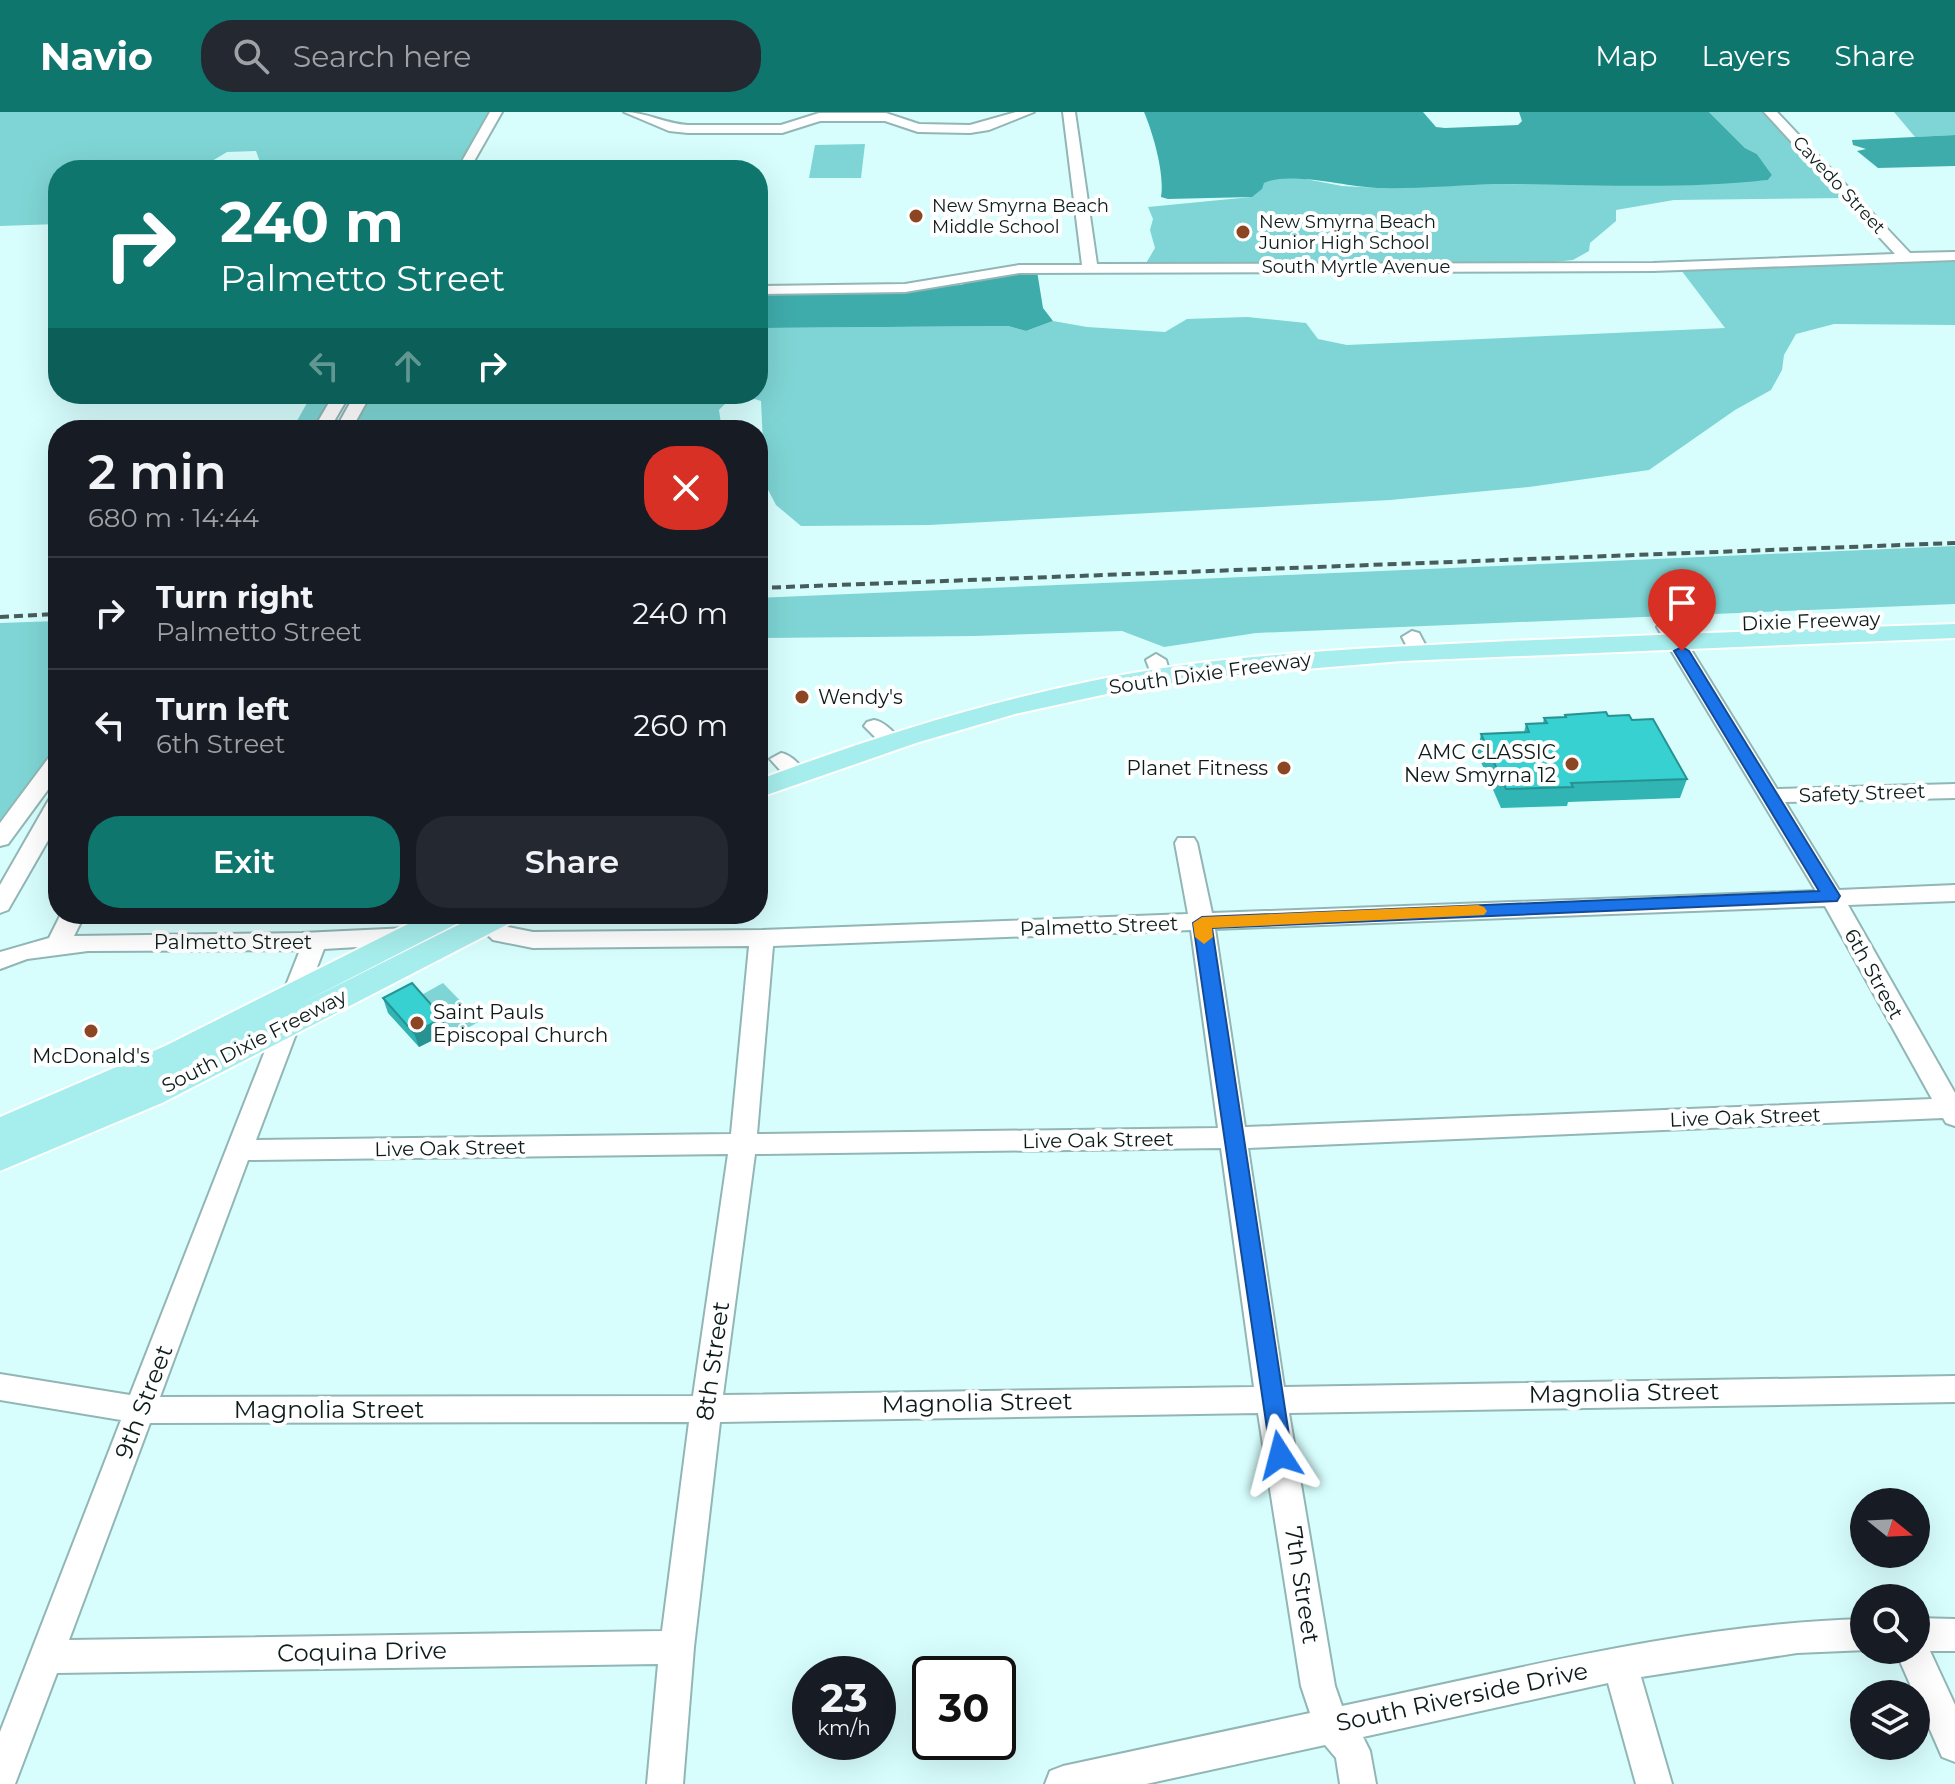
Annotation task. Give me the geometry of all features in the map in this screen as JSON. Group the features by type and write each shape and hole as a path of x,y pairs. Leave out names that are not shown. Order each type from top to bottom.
{"main road":[{"name":"Dixie Freeway","path":"1672,634 1955,615"},
{"name":"Dixie Freeway","path":"1672,634 1955,631"},
{"name":"South Dixie Freeway","path":"779,767 1012,688 1158,668 1268,663 1415,645 1672,634"},
{"name":"South Dixie Freeway","path":"0,1158 150,1094 286,1026 421,943 441,924"},
{"path":"421,943 467,924"},
{"name":"South Dixie Freeway","path":"0,1131 144,1069 295,993 421,943"}],"street":[{"path":"469,160 496,112"},
{"path":"630,112 673,128 782,129 819,117 886,117 918,128 970,129 1028,112"},
{"path":"1069,112 1090,268"},
{"name":"Cavedo Street","path":"1770,112 1907,258"},
{"name":"South Myrtle Avenue","path":"768,290 905,288 1004,270 1653,267 1955,256"},
{"name":"6th Street","path":"1672,634 1831,896 1953,1111"},
{"path":"0,839 48,776"},
{"name":"Safety Street","path":"1769,796 1955,791"},
{"path":"0,905 48,821"},
{"name":"7th Street","path":"1186,843 1202,923 1271,1398 1318,1686 1331,1724 1352,1751 1358,1784"},
{"name":"Palmetto Street","path":"493,924 501,934 533,940 762,938 1955,893"},
{"path":"58,945 68,924"},
{"name":"8th Street","path":"665,1784 677,1647 706,1409 743,1145 762,938"},
{"path":"295,993 315,942"},
{"name":"Palmetto Street","path":"0,961 25,950 58,945 421,943"},
{"name":"9th Street","path":"0,1778 286,1026"},
{"name":"Live Oak Street","path":"240,1150 1235,1138 1953,1111"},
{"name":"Magnolia Street","path":"0,1387 140,1410 706,1409 1955,1389"},
{"path":"1930,1634 1955,1635"},
{"name":"South Riverside Drive","path":"1073,1783 1331,1724 1620,1664 1797,1637 1850,1635"},
{"name":"Coquina Drive","path":"47,1657 677,1647"},
{"path":"1620,1664 1654,1784"},
{"path":"1918,1664 1955,1744"}],"shaded area":[{"path":"0,112 491,112 464,160 259,160 256,151 227,152 214,160 48,160 48,224 0,226"},
{"path":"1144,112 1423,112 1436,127 1445,128 1518,125 1522,121 1519,112 1709,112 1745,148 1757,154 1772,175 1768,180 1701,185 1500,184 1393,188 1288,179 1264,183 1252,197 1168,199 1161,197 1160,166"},
{"path":"1709,112 1762,112 1781,124 1844,198 1674,200 1616,210 1616,221 1590,243 1589,251 1573,260 1544,263 1145,265 1155,248 1150,230 1153,219 1148,207 1251,197 1264,183 1275,177 1290,176 1342,186 1381,188 1502,184 1676,185 1768,180 1772,175 1757,154 1745,148"},
{"path":"1894,112 1955,112 1955,135 1915,137"},
{"path":"1955,135 1955,166 1878,168 1857,151 1866,149 1853,145 1852,140"},
{"path":"865,144 861,178 809,178 815,145"},
{"path":"1955,256 1955,325 1834,324 1796,334 1771,390 1735,410 1649,470 1529,487 1390,500 929,525 801,526 776,505 768,490 768,420 762,420 761,404 768,404 768,328 1008,326 1026,331 1053,321 1087,327 1165,332 1187,319 1247,317 1306,323 1318,339 1347,345 1725,328 1678,266"},
{"path":"1037,271 1043,308 1053,321 1026,331 1008,326 768,328 768,293 961,285 980,278"},
{"path":"306,404 329,404 320,420 297,420"},
{"path":"364,404 725,404 719,410 720,420 356,420"},
{"path":"1955,546 1955,604 1256,633 1164,647 1122,631 768,638 768,598"},
{"path":"48,621 48,765 4,820 0,820 0,623"},
{"path":"443,983 480,1021 452,1037 416,998"}],"building":[{"name":"AMC CLASSIC New Smyrna 12","path":"1606,712 1608,716 1629,715 1632,720 1653,719 1687,779 1571,783 1573,787 1506,789 1481,734 1529,732 1526,724 1547,723 1544,718"},
{"path":"412,983 443,1018 414,1033 383,998"}],"railway":[{"path":"768,588 1955,543"},
{"path":"0,617 48,615"}],"slow traffic":[{"path":"1204,937 1202,923 1478,911"}],"place":[{"name":"New Smyrna Beach Middle School","path":"916,216"},
{"name":"New Smyrna Beach Junior High School","path":"1243,232"},
{"name":"Wendy's","path":"802,697"},
{"name":"AMC CLASSIC New Smyrna 12","path":"1572,764"},
{"name":"Planet Fitness","path":"1284,768"},
{"name":"Saint Pauls Episcopal Church","path":"417,1023"},
{"name":"McDonald's","path":"91,1031"}],"route":[{"path":"1280,1455 1202,923 1831,896 1682,651"}]}
